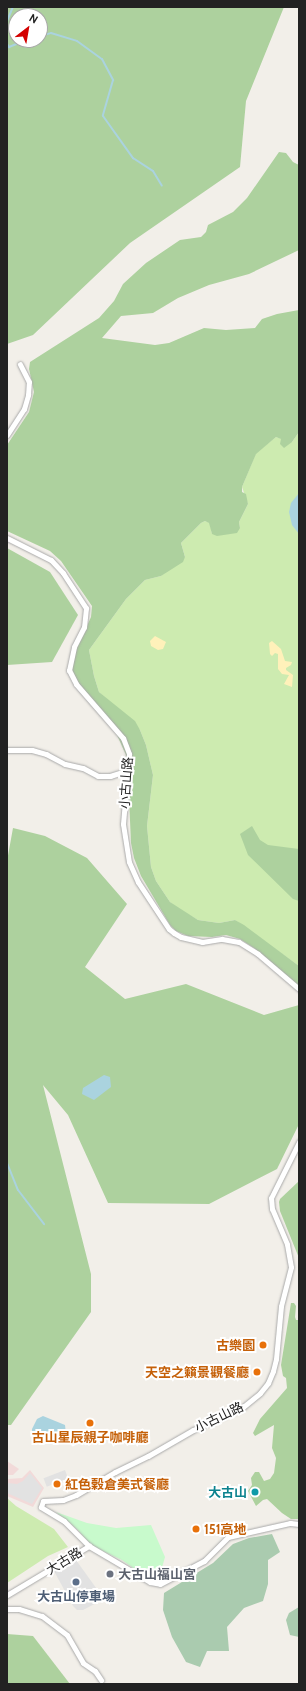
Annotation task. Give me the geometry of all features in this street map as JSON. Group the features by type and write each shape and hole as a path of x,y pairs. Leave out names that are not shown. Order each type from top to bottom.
{"street":[{"path":"7,435 24,409 28,395 28,382 20,364"},
{"name":"小古山路","path":"7,538 51,560 84,603 86,608 86,620 74,647 69,670 70,675 76,684 123,738 129,754 129,770 123,824 129,862 138,882 169,929 181,937 202,942 222,939 239,942 258,954 299,989"},
{"path":"7,750 32,750 46,754 65,764 83,768 98,776 110,776 129,770"},
{"name":"小古山路","path":"89,1546 64,1521 41,1507 43,1501 63,1500 76,1495 193,1430 243,1407 260,1393 268,1383 273,1372 276,1359 281,1306 291,1267 287,1244 272,1208 271,1198 299,1142"},
{"name":"大古路","path":"7,1595 89,1546 150,1582 160,1584 204,1561 228,1537 290,1523 299,1524"},
{"path":"7,1609 19,1609 42,1616 67,1635 83,1663 95,1671 102,1680"}],"shaded area":[{"path":"7,1461 19,1469 13,1475 7,1475"},
{"path":"30,1470 44,1488 33,1507 7,1496 7,1479 22,1478"},
{"path":"65,1470 68,1478 47,1487 44,1478"},
{"path":"30,1473 42,1488 32,1504 7,1493 7,1483 17,1484 23,1481"},
{"name":"大古山停車場","path":"76,1560 104,1599 83,1610 77,1610 73,1606 54,1571"}],"green space":[{"path":"7,7 284,7 246,101 240,167 130,243 33,335 7,344"},
{"path":"279,152 286,153 293,162 299,165 299,250 249,274 209,285 178,298 153,313 121,316 102,338 155,345 169,343 204,328 226,330 255,328 262,319 277,314 299,310 299,432 292,442 284,448 280,444 281,439 276,437 256,454 242,487 242,492 246,494 248,504 239,522 240,528 237,533 217,536 212,534 209,523 205,521 201,523 181,543 185,557 183,562 161,576 145,580 126,599 89,650 99,692 135,721 146,745 153,775 147,826 151,867 156,881 170,902 198,920 219,923 235,920 244,925 299,966 299,987 286,978 254,948 240,939 226,935 212,937 188,936 176,931 170,925 141,876 134,858 131,843 129,798 131,794 126,779 126,755 117,735 102,713 75,680 71,668 73,657 91,617 92,606 61,561 50,551 7,531 7,445 29,412 34,392 29,369 30,362 99,318 114,301 123,284 146,263 180,240 201,237 206,232 208,225 233,212 247,198"},
{"path":"299,432 299,966 235,920 219,923 198,920 177,908 170,902 156,881 151,867 147,826 153,775 146,745 140,730 99,692 89,650 126,599 145,580 161,576 185,557 181,543 201,523 205,521 210,523 212,534 240,528 239,522 248,504 242,487 256,453 276,437 292,442"},
{"path":"7,548 50,572 78,615 52,662 7,665"},
{"path":"252,826 260,840 268,845 299,849 299,901 293,899 248,855 240,834"},
{"path":"13,828 45,836 87,858 127,904 85,967 125,999 186,984 264,1015 299,1005 299,1124 277,1169 209,1204 108,1203 68,1115 43,1085 91,1274 91,1312 11,1425 7,1425 7,861"},
{"path":"299,1181 299,1258 280,1211 279,1202 280,1199"},
{"path":"291,1303 294,1303 296,1306 295,1317 296,1320 299,1320 299,1519 291,1519 267,1499 263,1500 256,1506 248,1491 252,1485 251,1478 255,1472 259,1472 264,1481 270,1479 274,1473 276,1458 272,1448 274,1425 255,1436 253,1433 260,1419 287,1388 286,1378 283,1376 281,1365"},
{"path":"7,1498 16,1506 54,1529 68,1547 48,1556 7,1583"},
{"path":"56,1512 87,1523 116,1528 151,1525 165,1557 160,1575 161,1582 150,1580 122,1560 90,1545 78,1530"},
{"path":"272,1534 280,1552 268,1560 268,1584 263,1601 244,1608 227,1627 229,1651 207,1651 200,1667 186,1662 172,1637 163,1610 164,1593 213,1563 233,1544 249,1538"},
{"path":"299,1607 299,1637 290,1635 286,1620 289,1613"},
{"path":"7,1634 33,1636 70,1684 7,1684"}],"sand":[{"path":"155,636 166,642 163,649 158,650 151,646 150,641"},
{"path":"272,641 281,649 285,661 292,662 286,670 293,675 292,687 284,684 289,675 282,674 278,669 278,654 275,653 272,656 270,654 269,643"}],"water":[{"path":"299,493 299,534 292,525 289,512 291,503"},
{"path":"104,1075 110,1077 111,1087 94,1100 82,1094 83,1088"},
{"path":"43,1416 65,1425 66,1434 60,1438 39,1440 32,1434 32,1429 37,1419"}],"waterway":[{"path":"7,21 13,7"},
{"path":"48,34 51,33 77,41 102,59 113,80 103,116 133,158 153,171 162,186"},
{"path":"7,1163 18,1190 44,1224"}],"place":[{"name":"古樂園","path":"263,1345"},
{"name":"天空之籟景觀餐廳","path":"257,1372"},
{"name":"古山星辰親子咖啡廳","path":"90,1423"},
{"name":"紅色榖倉美式餐廳","path":"57,1484"},
{"name":"大古山","path":"255,1492"},
{"name":"151高地","path":"196,1529"},
{"name":"大古山福山宮","path":"110,1574"},
{"name":"大古山停車場","path":"76,1582"}]}
